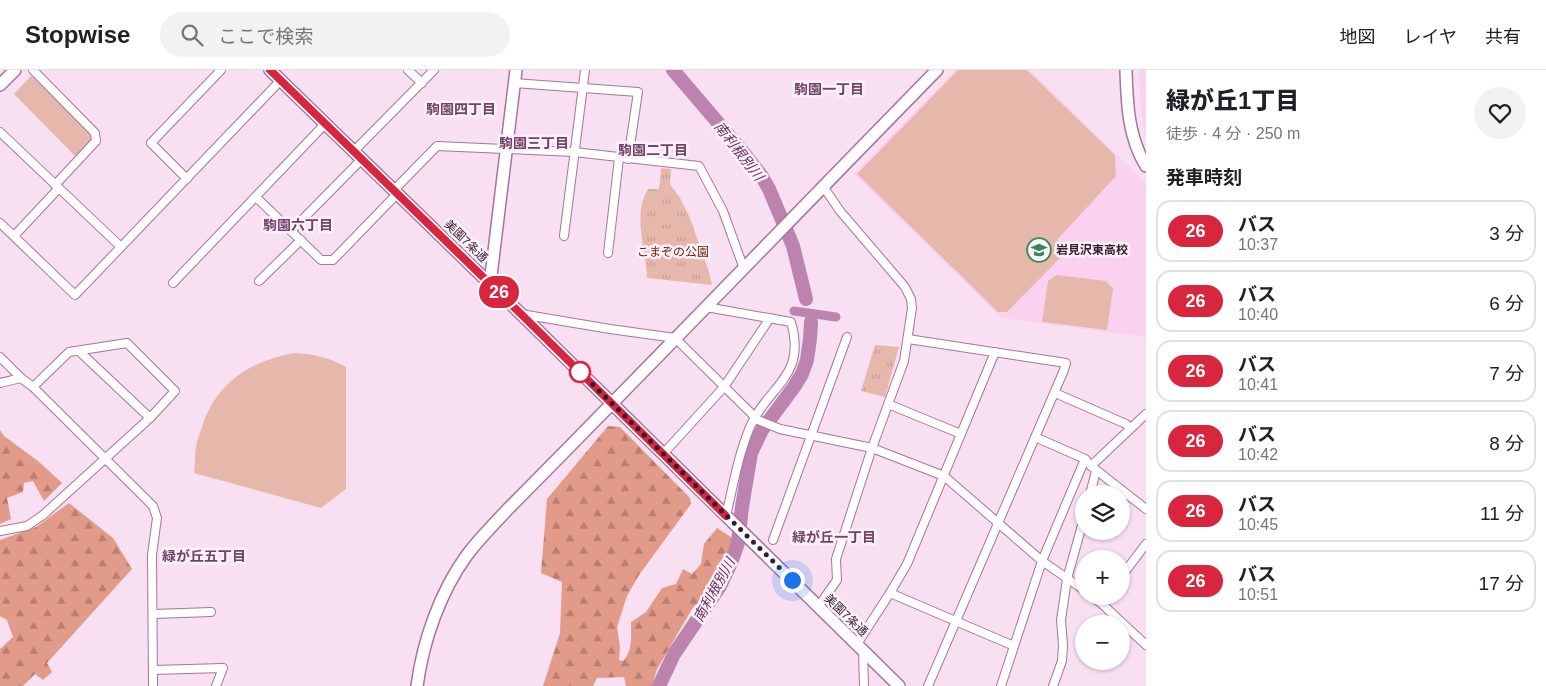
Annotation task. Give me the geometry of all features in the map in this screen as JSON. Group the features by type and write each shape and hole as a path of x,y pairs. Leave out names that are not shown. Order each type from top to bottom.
{"street":[{"path":"0,85 15,70"},
{"path":"14,236 96,141 95,133 33,70"},
{"path":"186,179 151,143 221,70"},
{"name":"美園7条通","path":"270,70 899,686"},
{"path":"408,70 422,83"},
{"path":"291,231 434,70"},
{"path":"490,284 516,70"},
{"path":"564,236 585,70"},
{"path":"417,686 429,632 455,574 466,556 508,509 937,70"},
{"path":"1126,70 1131,130 1137,149 1146,166"},
{"path":"0,223 75,295 281,80"},
{"path":"514,83 638,92 628,159"},
{"path":"173,283 325,124"},
{"path":"0,132 121,247"},
{"path":"256,197 321,260 333,260 437,146 574,152 698,166 723,211 744,269"},
{"path":"608,253 619,158"},
{"path":"818,607 837,580 836,559 872,448 904,361 912,308 908,292 840,211 824,186"},
{"path":"259,281 301,240"},
{"path":"706,307 791,322 794,335 794,353 789,372 756,419 737,466 729,519"},
{"path":"521,314 675,338 756,419 780,429 872,448 944,476 1042,561 1075,584"},
{"path":"663,454 724,387 770,318"},
{"path":"773,540 847,337"},
{"path":"908,339 1066,363 1055,393 928,686"},
{"path":"0,531 27,526 34,521 150,418 174,391 127,342 69,352 33,387"},
{"path":"79,351 150,418"},
{"path":"864,686 860,647 907,564 995,352"},
{"path":"0,357 106,458 153,506 157,518 152,555 153,686"},
{"path":"0,383 21,378"},
{"path":"1055,393 1126,424 1131,428"},
{"path":"888,404 961,434"},
{"path":"1091,485 1093,468 1146,414"},
{"path":"1035,437 1085,460 1146,509"},
{"path":"1001,686 1042,561 1085,460"},
{"path":"1053,686 1062,661 1064,645 1061,620 1067,579 1078,540"},
{"path":"1130,565 1146,544"},
{"path":"890,593 1014,646"},
{"path":"1109,605 1146,645"},
{"path":"153,614 210,612"},
{"path":"153,670 223,668 216,686"}],"shaded area":[{"name":"岩見沢東高校","path":"955,70 1030,70 1146,183 1146,337 1001,318 854,174"},
{"path":"1139,70 1146,70 1146,138 1141,115"}],"green space":[{"name":"岩見沢東高校","path":"958,70 1027,70 1115,155 1116,176 1057,240 1067,251 1007,312 998,312 857,174"},
{"path":"31,76 91,133 93,140 77,158 14,94"},
{"name":"こまぞの公園","path":"661,168 671,169 670,184 680,198 690,218 712,285 647,278 641,233 641,210 643,199 648,189 659,189"},
{"path":"1057,275 1106,281 1113,289 1107,330 1042,322 1048,281"},
{"path":"875,345 899,347 885,397 861,391"},
{"path":"294,353 321,357 346,367 346,489 321,508 194,473 196,446 202,427 216,398 226,386 249,368"},
{"path":"608,426 620,427 690,498 691,504 639,575 627,596 617,627 620,647 619,660 623,661 628,653 631,643 631,622 646,612 662,588 676,584 683,569 692,574 701,564 704,544 717,528 734,539 718,582 692,609 657,669 652,686 626,686 624,677 597,678 593,686 543,686 560,633 562,582 541,573 547,499"},
{"path":"0,430 4,436 38,461 62,483 44,501 33,481 24,483 23,492 7,498 11,519 0,524"},
{"path":"69,503 113,538 132,569 47,663 52,672 43,680 35,674 23,686 0,686 0,649 13,637 7,620 0,616 0,540 36,527"}],"waterway":[{"name":"南利根別川","path":"673,70 761,175 769,189 793,246 806,299"},
{"path":"794,311 836,317"},
{"name":"南利根別川","path":"659,686 674,654 720,586 731,563 738,543 751,453 762,430 802,374 807,360 811,322"}],"bus line":[{"name":"26","path":"270,70 726,516"}],"place":[{"name":"岩見沢東高校","path":"1039,250"}],"district":[{"name":"駒園一丁目","path":"829,89"},
{"name":"駒園四丁目","path":"461,109"},
{"name":"駒園三丁目","path":"534,143"},
{"name":"駒園二丁目","path":"653,150"},
{"name":"駒園六丁目","path":"298,225"},
{"name":"緑が丘一丁目","path":"834,537"},
{"name":"緑が丘五丁目","path":"204,556"}],"route":[{"path":"580,372 792,580"}]}
